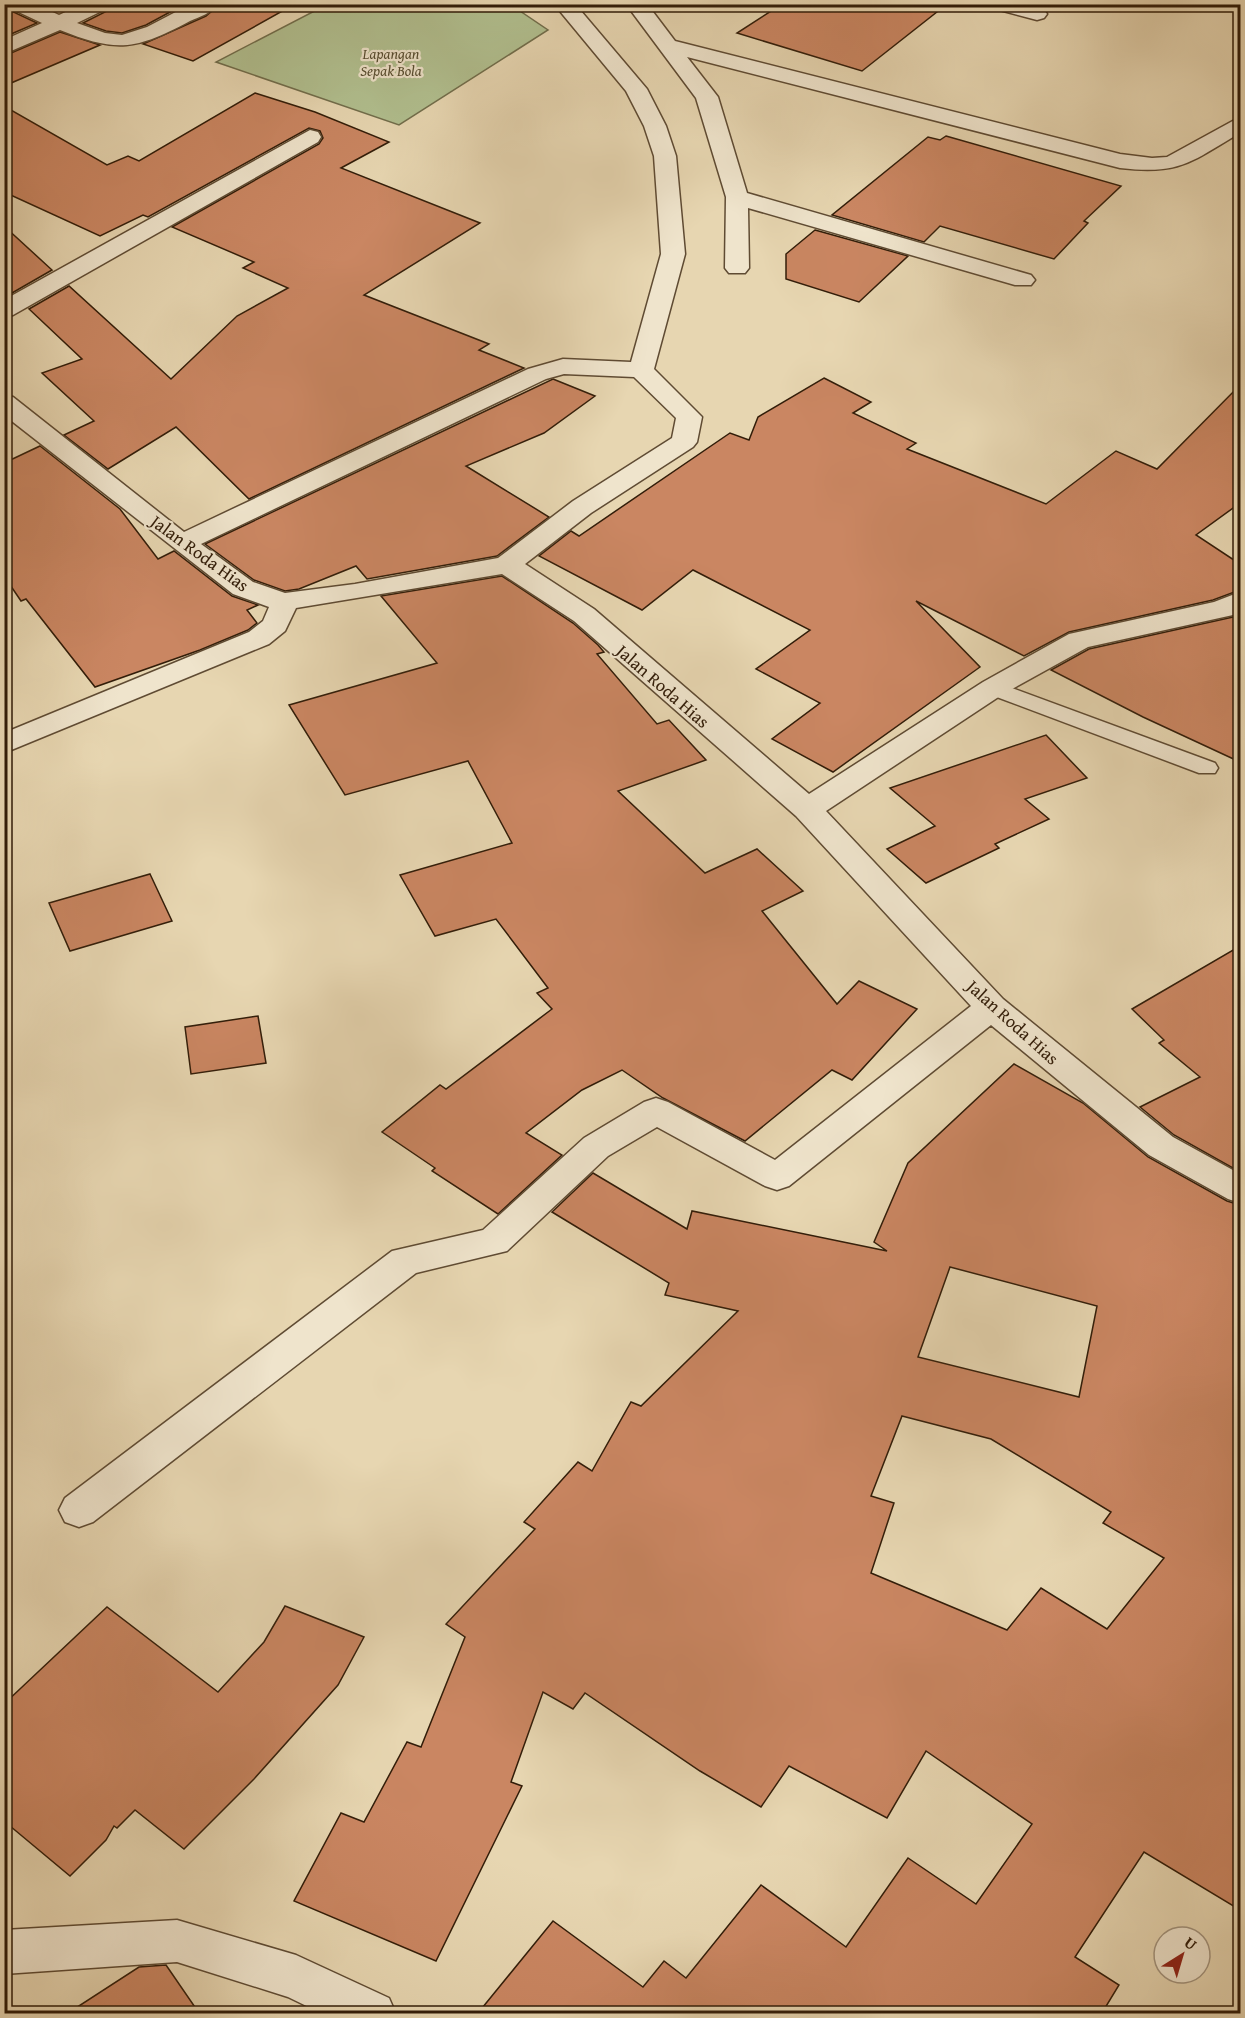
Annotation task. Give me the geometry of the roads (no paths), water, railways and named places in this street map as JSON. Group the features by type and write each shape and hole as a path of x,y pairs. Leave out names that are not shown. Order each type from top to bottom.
{"street":[{"path":"16,4 61,24 122,41 136,38 208,4"},
{"path":"4,48 101,4"},
{"path":"564,4 636,89 655,126 665,156 673,254 641,370"},
{"path":"636,4 665,45 707,97 737,197 737,268"},
{"path":"999,4 1036,14"},
{"path":"665,45 1120,161 1152,165 1172,163 1240,124"},
{"path":"4,310 310,137"},
{"path":"737,197 1023,280"},
{"path":"182,543 537,374 563,366 641,370 690,417 684,441 582,507 507,565"},
{"name":"Jalan Roda Hias","path":"4,402 182,543 243,588 271,599 285,601 440,579 507,565 584,615 807,809 991,1007 1161,1146 1240,1190"},
{"path":"807,809 993,688 1079,640 1222,609 1240,600"},
{"path":"4,744 259,638 275,625 285,601"},
{"path":"79,1510 405,1261 494,1241 596,1147 656,1111 777,1177 991,1007"},
{"path":"4,1952 177,1941 296,1977 373,2013"}],"lane":[{"path":"993,688 1207,768"}],"park label":[{"name":"Lapangan Sepak Bola","path":"391,62"}]}
